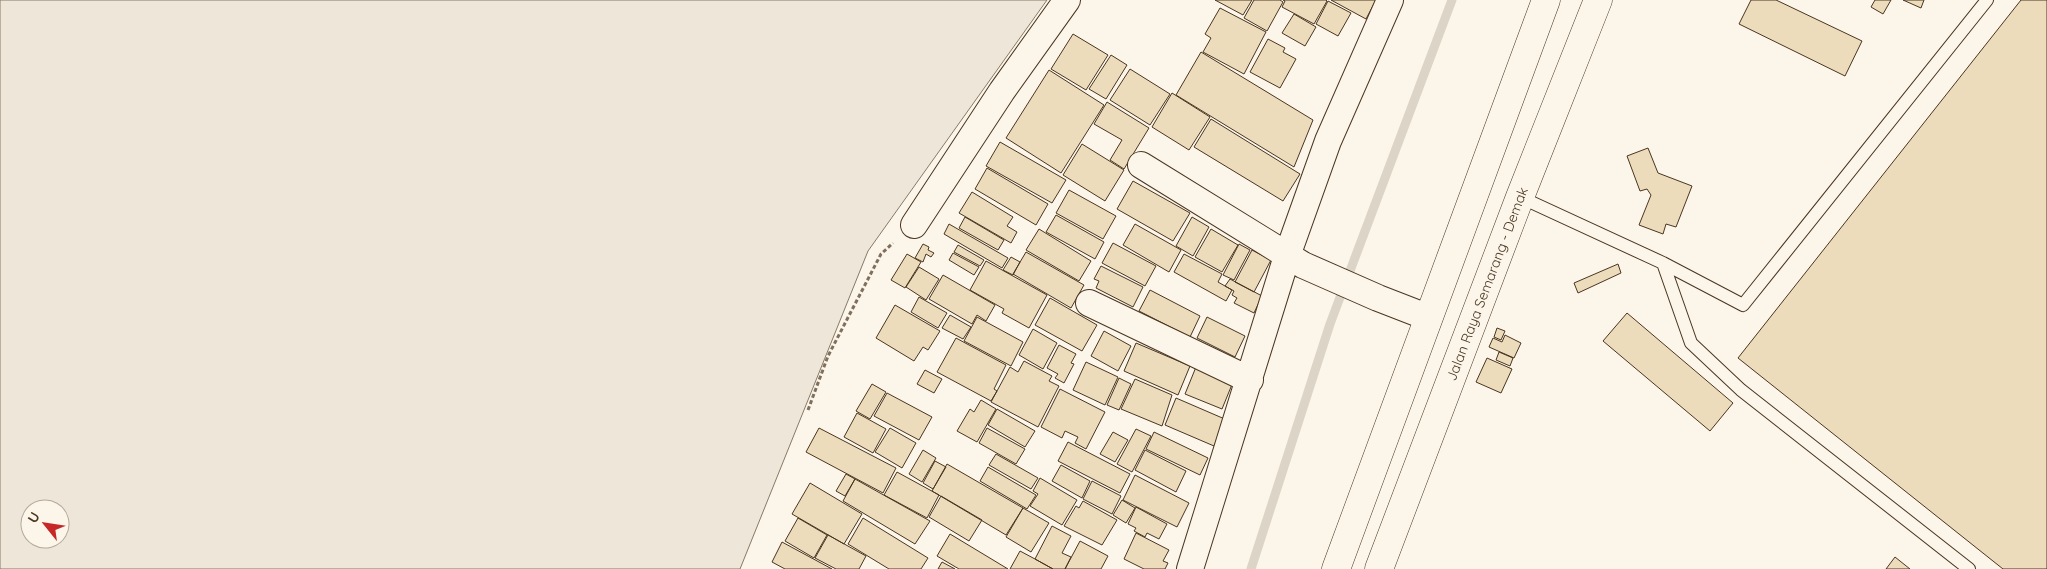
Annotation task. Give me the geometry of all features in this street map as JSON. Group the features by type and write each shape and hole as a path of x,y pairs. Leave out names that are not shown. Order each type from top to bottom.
{"highway":[{"path":"1336,569 1427,317 1546,0"},
{"name":"Jalan Raya Semarang - Demak","path":"1379,569 1520,197 1598,0"}],"street":[{"path":"914,225 1002,91 1067,0"},
{"path":"1190,569 1250,380 1295,260 1328,141 1390,0"},
{"path":"1141,166 1295,260 1378,298 1427,317"},
{"path":"1089,303 1250,380"}],"lane":[{"path":"1975,15 1980,0"},
{"path":"1520,197 1663,263 1744,305 1987,0"},
{"path":"1663,263 1691,343 1741,390 1969,569"}],"path":[{"path":"808,410 828,356 881,254 914,225"}],"shaded area":[{"path":"0,0 1047,0 868,251 740,569 0,569"}],"building":[{"path":"1215,0 1252,0 1243,15"},
{"path":"1254,0 1280,0 1283,2 1267,31 1244,18"},
{"path":"1283,0 1327,1 1314,24 1282,7 1285,1"},
{"path":"1331,0 1376,0 1366,19"},
{"path":"1751,0 1776,0 1862,41 1845,76 1739,24"},
{"path":"1875,0 1891,0 1883,14 1871,7"},
{"path":"1903,0 1924,0 1921,8"},
{"path":"2021,0 2047,0 2047,569 2003,569 1738,358"},
{"path":"1328,1 1351,13 1338,36 1316,24"},
{"path":"1220,8 1266,32 1244,74 1203,52 1211,38 1205,34"},
{"path":"1294,14 1316,27 1305,46 1282,33"},
{"path":"1073,34 1108,55 1086,90 1051,69"},
{"path":"1268,39 1285,48 1283,52 1296,59 1280,88 1250,72"},
{"path":"1201,52 1313,120 1294,167 1176,95"},
{"path":"1111,55 1127,65 1106,99 1089,89"},
{"path":"1130,69 1170,94 1150,125 1110,100"},
{"path":"1049,70 1104,105 1061,173 1006,138"},
{"path":"1172,93 1210,117 1189,150 1152,127"},
{"path":"1107,102 1149,128 1124,169 1110,160 1122,140 1094,124"},
{"path":"1211,119 1300,174 1283,201 1194,147"},
{"path":"1000,142 1066,180 1052,203 986,166"},
{"path":"1082,144 1124,170 1105,201 1063,175"},
{"path":"1648,148 1658,173 1692,186 1676,227 1666,224 1663,234 1639,225 1651,195 1647,189 1640,191 1627,156"},
{"path":"987,168 1048,204 1036,225 975,189"},
{"path":"1133,181 1190,213 1173,241 1117,209"},
{"path":"1069,190 1116,216 1103,239 1056,213"},
{"path":"972,192 1013,217 1007,226 1017,232 1011,243 959,213"},
{"path":"1056,215 1104,242 1095,259 1046,232"},
{"path":"965,217 1004,240 998,250 959,228"},
{"path":"1192,217 1209,227 1193,256 1176,246"},
{"path":"949,224 1008,258 1002,268 944,234"},
{"path":"1135,224 1181,250 1169,272 1123,245"},
{"path":"1039,229 1091,261 1079,281 1026,250"},
{"path":"1211,229 1238,245 1222,272 1195,257"},
{"path":"1113,243 1156,266 1145,286 1102,263"},
{"path":"923,244 934,253 931,257 926,254 923,262 915,258"},
{"path":"1239,244 1250,250 1234,280 1223,275"},
{"path":"958,245 984,260 980,266 954,252"},
{"path":"1252,250 1271,260 1254,292 1235,282"},
{"path":"1026,252 1084,285 1071,308 1013,274"},
{"path":"953,253 979,267 974,275 949,260"},
{"path":"907,254 921,262 905,288 891,280"},
{"path":"1184,254 1222,274 1218,282 1232,290 1226,301 1174,272"},
{"path":"1011,257 1020,262 1013,275 1003,270"},
{"path":"986,261 1047,295 1029,328 1002,313 1004,309 970,290"},
{"path":"1618,264 1621,273 1578,293 1574,283"},
{"path":"1101,266 1143,287 1133,307 1096,288 1099,281 1094,279"},
{"path":"919,267 939,279 926,300 906,287"},
{"path":"943,275 995,305 986,321 977,315 972,324 929,299"},
{"path":"1230,279 1262,296 1254,313 1234,303 1237,298 1232,295 1234,291 1225,286"},
{"path":"1150,290 1200,316 1190,337 1139,311"},
{"path":"919,297 947,313 938,328 911,312"},
{"path":"1050,298 1097,325 1082,351 1035,325"},
{"path":"895,305 940,331 928,350 923,347 914,361 876,338"},
{"path":"1627,313 1733,403 1710,431 1603,341"},
{"path":"950,315 971,327 963,339 942,328"},
{"path":"977,317 1023,342 1011,366 964,341"},
{"path":"1207,317 1245,336 1235,357 1197,338"},
{"path":"1497,328 1505,331 1501,340 1494,337"},
{"path":"1033,329 1057,343 1043,369 1019,355"},
{"path":"1104,331 1131,346 1118,371 1091,356"},
{"path":"1505,335 1521,343 1514,358 1489,347 1493,338 1502,342"},
{"path":"956,338 1006,365 994,389 997,391 991,401 937,372"},
{"path":"1136,343 1190,366 1178,395 1124,371"},
{"path":"1059,345 1076,354 1071,363 1074,364 1064,383 1055,378 1058,374 1047,368"},
{"path":"1499,352 1513,358 1510,366 1496,360"},
{"path":"1487,358 1512,369 1501,393 1476,382"},
{"path":"1024,361 1052,376 1049,381 1059,386 1038,427 991,402 1010,367 1018,372"},
{"path":"1086,362 1118,377 1105,405 1073,390"},
{"path":"1196,367 1233,382 1222,409 1185,394"},
{"path":"925,370 942,379 934,393 917,384"},
{"path":"1119,378 1131,384 1119,410 1107,405"},
{"path":"1135,379 1172,395 1162,426 1121,409"},
{"path":"872,384 886,392 870,419 856,411"},
{"path":"1060,389 1105,412 1086,449 1075,443 1078,437 1065,431 1062,438 1041,427"},
{"path":"887,393 932,417 919,440 874,416"},
{"path":"1176,398 1227,420 1214,446 1165,425"},
{"path":"981,400 996,409 977,442 957,431 970,409 974,412"},
{"path":"997,409 1035,431 1025,447 988,425"},
{"path":"857,413 886,429 873,453 844,437"},
{"path":"819,428 896,468 883,493 806,452"},
{"path":"890,428 916,443 902,468 875,452"},
{"path":"987,428 1025,449 1016,464 979,443"},
{"path":"1136,429 1151,436 1132,472 1117,464"},
{"path":"1113,432 1128,440 1115,462 1100,454"},
{"path":"1154,432 1208,458 1200,475 1146,449"},
{"path":"1068,442 1130,474 1120,493 1058,461"},
{"path":"923,450 936,458 922,482 909,474"},
{"path":"1145,450 1186,471 1176,492 1135,470"},
{"path":"996,454 1038,478 1031,489 989,465"},
{"path":"935,461 946,467 933,489 923,483"},
{"path":"947,464 1023,508 1006,535 932,491"},
{"path":"1061,465 1090,481 1082,498 1052,481"},
{"path":"988,467 1036,495 1027,509 980,481"},
{"path":"897,472 939,495 927,518 884,495"},
{"path":"846,474 855,479 845,496 836,491"},
{"path":"1135,475 1189,503 1177,527 1123,500"},
{"path":"1040,478 1077,500 1062,525 1030,506 1038,494 1033,491"},
{"path":"855,479 930,521 915,544 843,501"},
{"path":"1092,481 1121,496 1112,514 1083,499"},
{"path":"810,483 862,514 844,544 792,514"},
{"path":"941,496 982,520 969,541 929,517"},
{"path":"1122,500 1135,508 1126,523 1113,515"},
{"path":"1083,501 1117,520 1102,545 1064,526 1076,506 1079,508"},
{"path":"1136,507 1167,524 1159,539 1147,533 1145,537 1134,531 1136,528 1128,524"},
{"path":"1023,508 1049,523 1031,552 1006,537"},
{"path":"798,518 827,535 814,558 785,541"},
{"path":"863,518 928,558 921,569 889,569 848,544"},
{"path":"1052,526 1071,536 1062,553 1071,557 1065,569 1053,569 1035,559"},
{"path":"1136,533 1169,550 1163,561 1168,563 1165,569 1144,569 1124,559"},
{"path":"950,534 1008,569 959,569 937,556"},
{"path":"828,535 866,556 859,569 836,569 815,558"},
{"path":"1080,541 1108,556 1101,569 1065,569"},
{"path":"782,542 832,569 785,569 772,562"},
{"path":"1020,551 1035,559 1053,569 1010,569"},
{"path":"1895,557 1910,569 1886,569"},
{"path":"942,562 955,569 938,569"}],"waterway":[{"path":"1251,569 1330,324 1452,0"}]}
